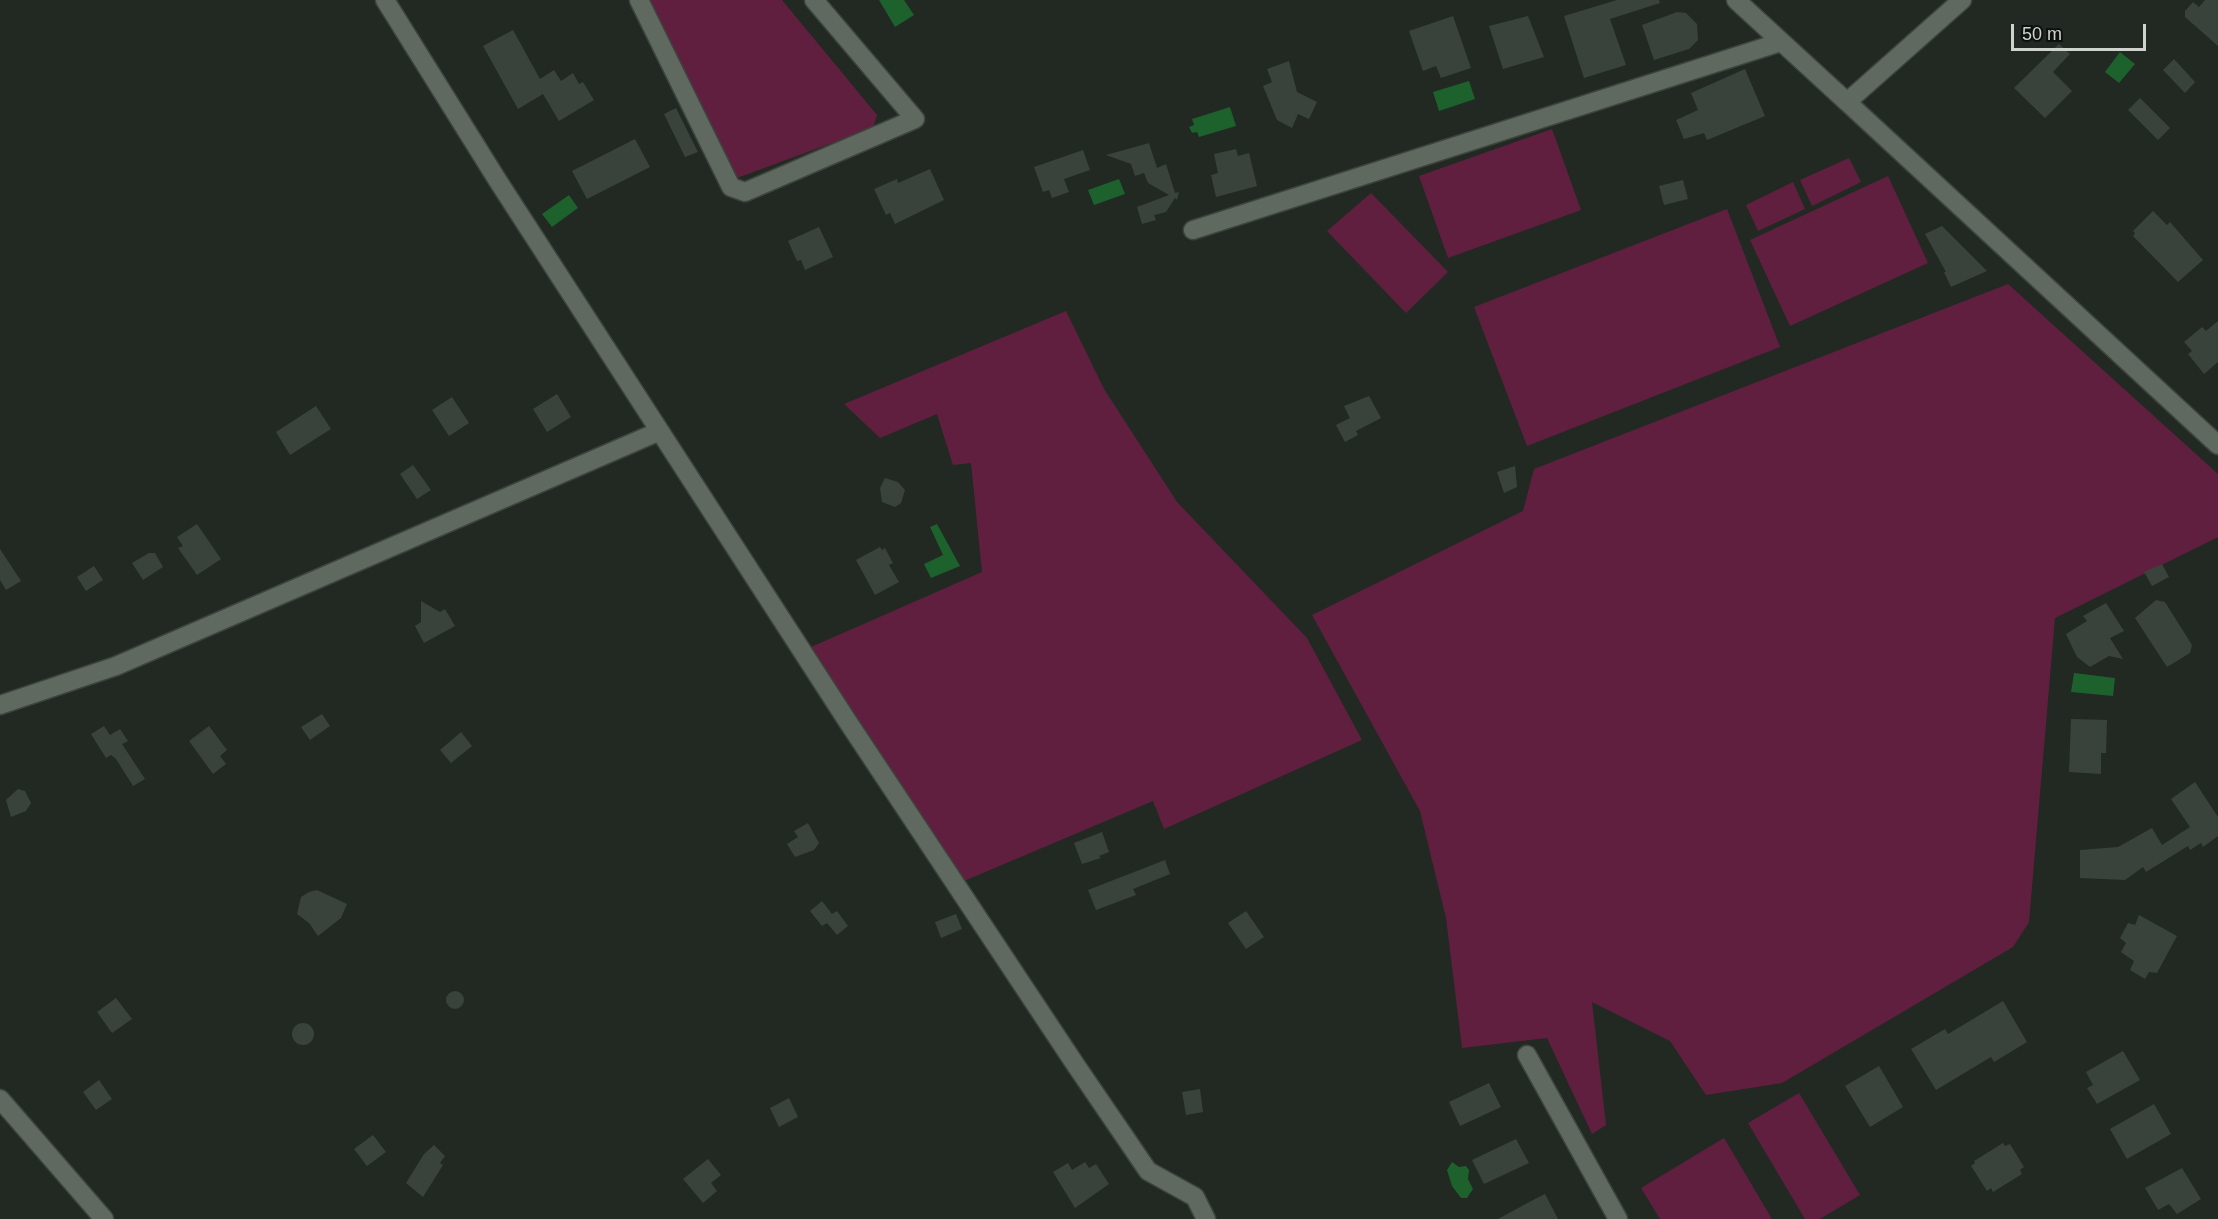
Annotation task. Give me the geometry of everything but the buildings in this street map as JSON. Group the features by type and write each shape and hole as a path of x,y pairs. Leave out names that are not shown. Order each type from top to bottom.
{"street":[{"path":"385,0 498,181 855,732 1148,1171 1195,1197 1206,1219"},
{"path":"639,0 731,187 745,192 915,119 821,2"},
{"path":"1736,0 2218,445"},
{"path":"1847,102 1962,0"},
{"path":"1193,230 1781,42"},
{"path":"0,705 116,666 660,431"},
{"path":"1527,1055 1618,1219"},
{"path":"0,1099 104,1219"}],"shaded area":[{"path":"649,0 782,0 877,115 873,128 737,178"},
{"path":"879,0 904,0 914,15 895,27"},
{"path":"2120,52 2135,64 2119,83 2105,72"},
{"path":"1469,81 1475,99 1439,111 1433,92"},
{"path":"1230,107 1236,126 1199,137 1197,132 1192,133 1189,127 1194,125 1192,119"},
{"path":"1552,129 1581,210 1448,258 1419,176"},
{"path":"1849,158 1861,182 1812,206 1800,180"},
{"path":"1888,176 1928,263 1790,326 1750,240"},
{"path":"1119,179 1125,194 1094,205 1088,190"},
{"path":"1793,182 1805,209 1758,231 1746,205"},
{"path":"1371,193 1448,272 1406,313 1327,231"},
{"path":"569,195 578,208 552,227 542,214"},
{"path":"1727,209 1780,347 1527,446 1474,307"},
{"path":"2008,284 2218,474 2218,537 2055,618 2029,922 2013,947 1782,1083 1706,1095 1670,1041 1592,1002 1606,1125 1592,1134 1547,1038 1462,1048 1446,918 1420,811 1312,615 1523,511 1534,469"},
{"path":"1066,311 1104,389 1177,502 1307,638 1362,740 1164,829 1153,801 964,881 811,647 982,572 971,463 953,465 937,414 880,438 844,404"},
{"path":"937,524 960,566 931,578 924,564 943,555 930,527"},
{"path":"2074,673 2115,678 2113,696 2071,692"},
{"path":"1799,1093 1860,1195 1820,1219 1805,1219 1748,1123"},
{"path":"1724,1138 1772,1219 1660,1219 1641,1188"},
{"path":"1452,1162 1459,1167 1466,1166 1469,1170 1468,1179 1473,1189 1467,1198 1461,1198 1452,1186 1447,1170"}]}
